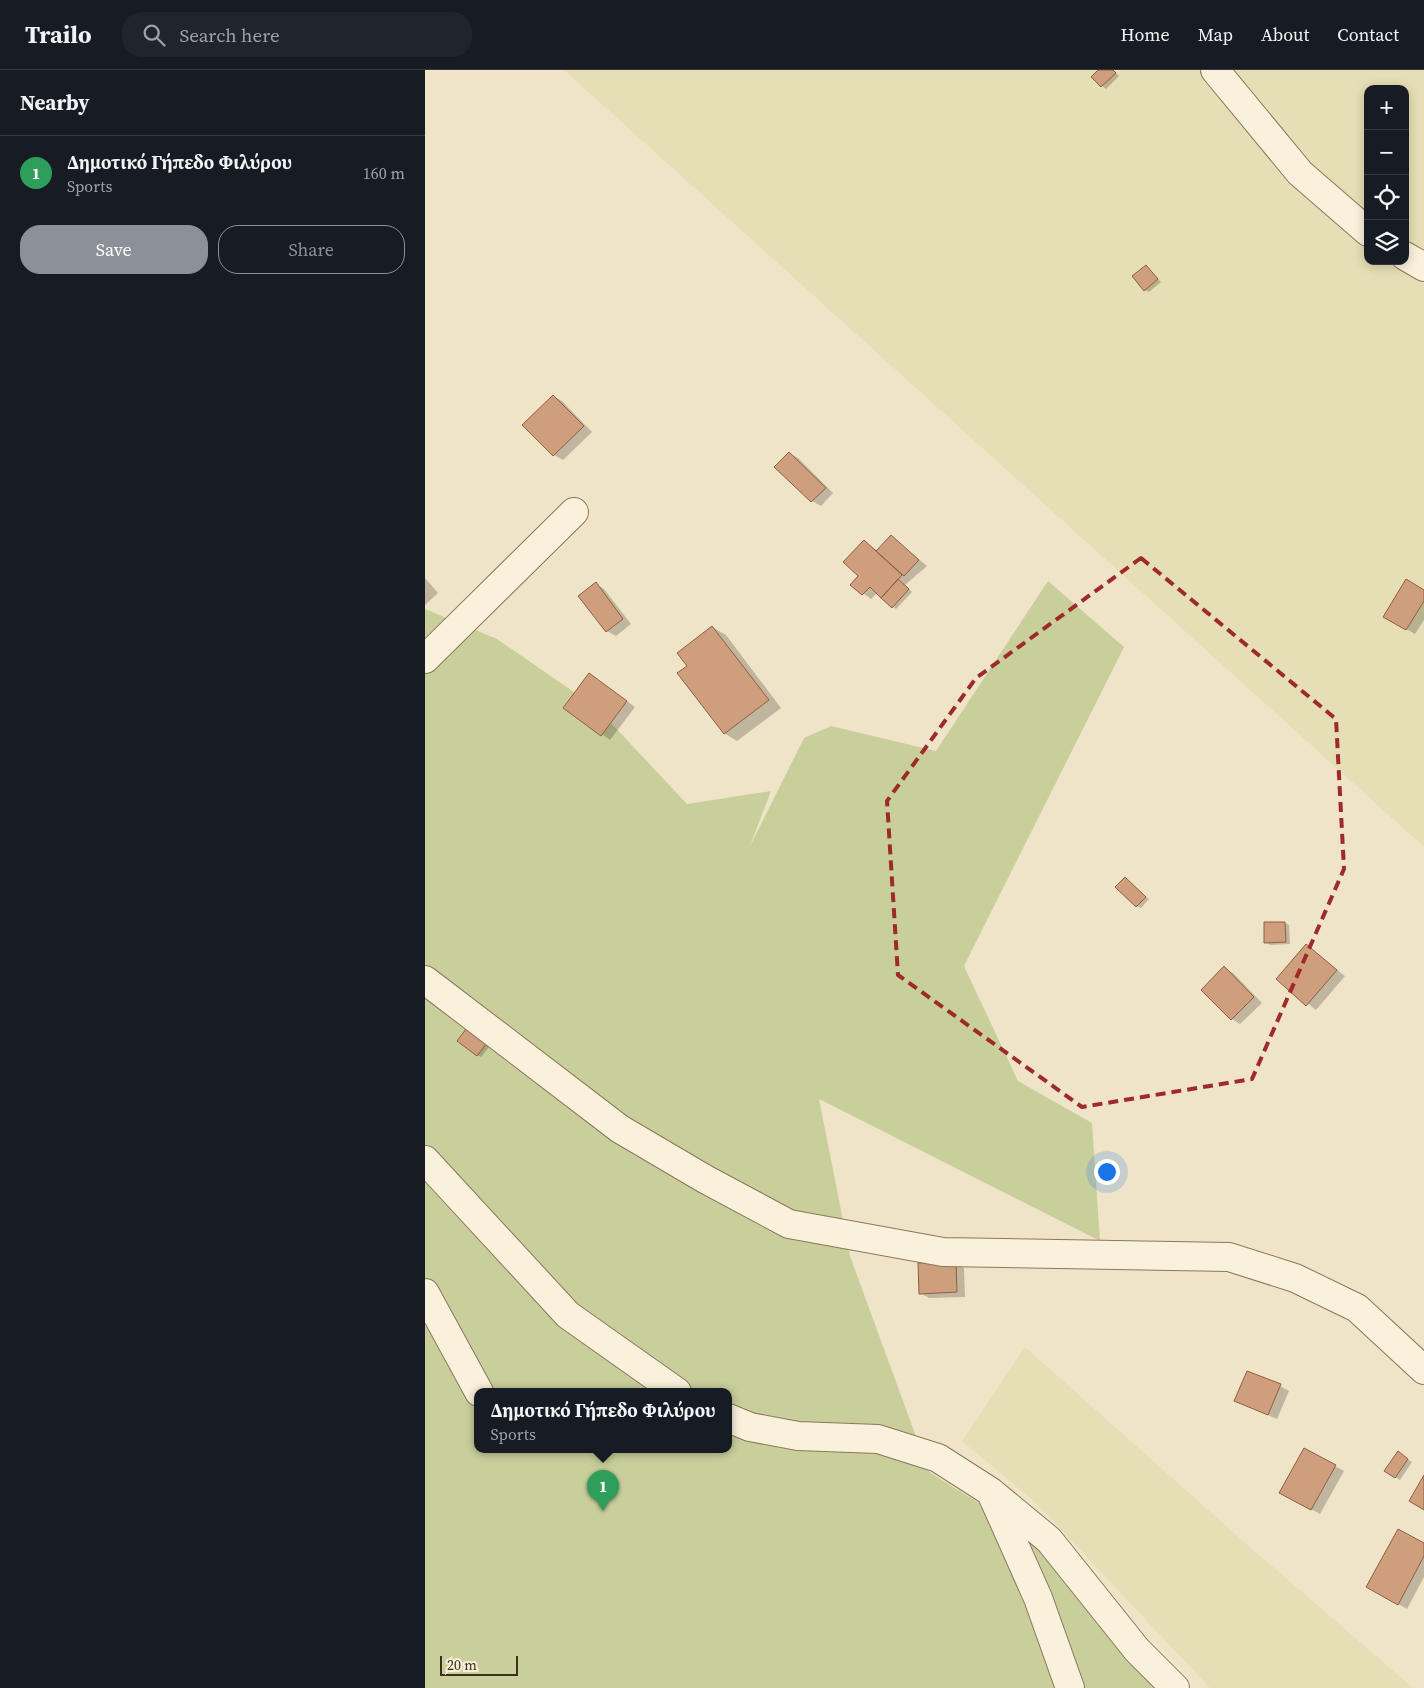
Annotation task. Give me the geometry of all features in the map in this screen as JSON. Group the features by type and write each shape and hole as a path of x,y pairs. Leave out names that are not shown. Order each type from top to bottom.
{"street":[{"path":"1215,70 1300,174 1364,229"},
{"path":"1409,259 1424,268"},
{"path":"425,659 574,512"},
{"path":"425,980 620,1129 705,1179 789,1224 943,1252 1229,1257 1295,1278 1357,1308 1424,1370"},
{"path":"425,1160 568,1315 671,1388"},
{"path":"425,1293 477,1388"},
{"path":"732,1420 750,1427 798,1436 878,1439 938,1458 991,1492 1049,1540 1137,1650 1175,1688"},
{"path":"991,1492 1039,1598 1064,1686"}],"highlighted area":[{"path":"1141,558 1336,719 1344,869 1252,1079 1082,1107 898,975 887,801 976,678"}],"shaded area":[{"path":"564,70 1424,70 1424,847"},
{"path":"1025,1347 1243,1541 1413,1688 1210,1688 1036,1503 962,1441"}],"green space":[{"path":"1048,581 1124,647 964,966 1018,1081 1092,1123 1100,1241 819,1099 850,1256 929,1472 1034,1537 1167,1688 425,1688 425,609 497,639 597,708 687,804 771,791 750,846 804,738 831,726 936,751"}],"building":[{"path":"1098,70 1113,70 1116,73 1101,87 1091,77"},
{"path":"1146,265 1158,279 1144,291 1132,276"},
{"path":"553,395 584,426 553,456 522,425"},
{"path":"789,452 826,488 811,502 774,467"},
{"path":"891,535 919,560 904,576 876,551"},
{"path":"864,540 902,575 881,598 870,587 862,595 850,585 858,576 843,562"},
{"path":"898,579 909,589 892,608 881,598"},
{"path":"1406,579 1424,590 1424,601 1406,630 1383,617"},
{"path":"596,582 623,619 606,632 578,596"},
{"path":"712,626 769,700 724,734 677,673 687,666 677,653"},
{"path":"589,673 627,701 601,736 563,708"},
{"path":"1125,877 1146,897 1136,907 1115,887"},
{"path":"1264,922 1285,922 1286,942 1264,943"},
{"path":"1306,944 1337,970 1306,1006 1276,979"},
{"path":"1224,966 1254,997 1231,1020 1201,990"},
{"path":"469,1025 489,1040 477,1056 457,1041"},
{"path":"956,1262 957,1292 919,1294 918,1263"},
{"path":"1247,1371 1281,1384 1268,1415 1234,1401"},
{"path":"1304,1448 1336,1465 1311,1510 1279,1493"},
{"path":"1398,1451 1408,1459 1395,1478 1384,1471"},
{"path":"1424,1475 1424,1510 1409,1501"},
{"path":"1398,1529 1424,1543 1424,1556 1398,1605 1366,1587"}],"place":[{"name":"Δημοτικό Γήπεδο Φιλύρου","path":"603,1511"}]}
